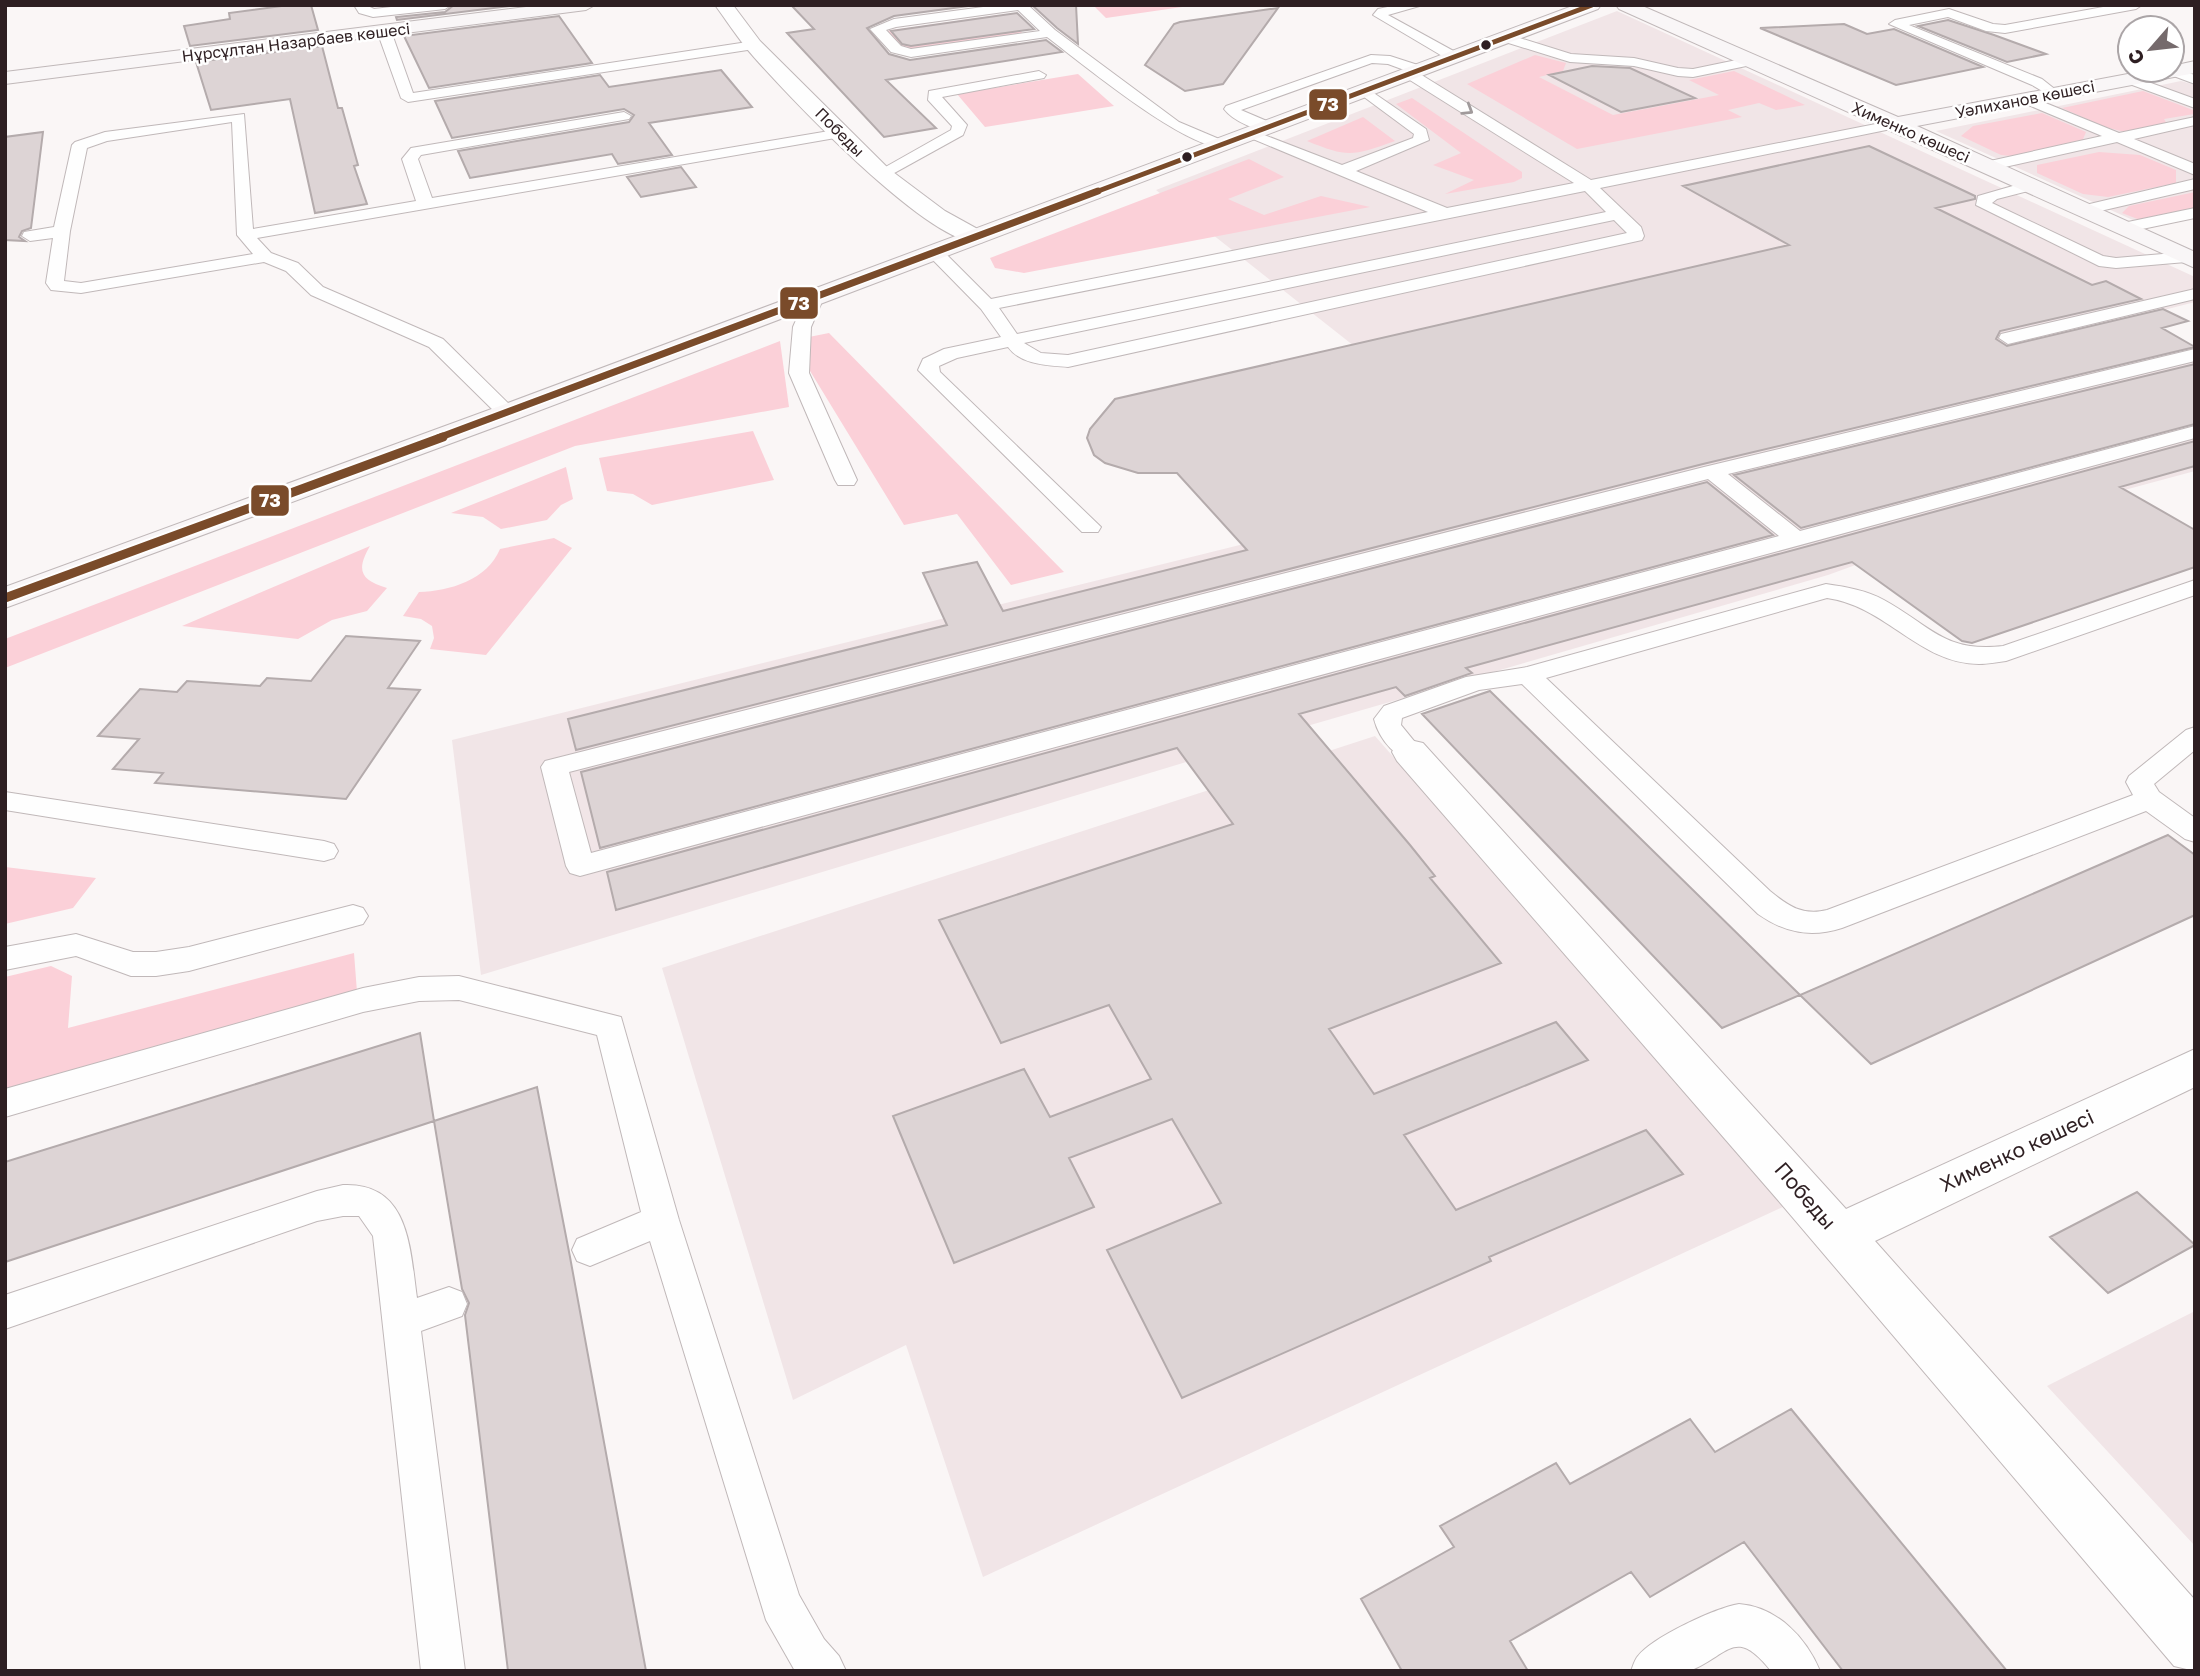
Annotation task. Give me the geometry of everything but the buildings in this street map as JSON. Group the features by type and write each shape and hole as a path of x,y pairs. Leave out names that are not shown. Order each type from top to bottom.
{"main road":[{"name":"Нұрсұлтан Назарбаев көшесі","path":"5,78 586,5"},
{"path":"5,598 506,414 1592,5"},
{"name":"Хименко көшесі","path":"1625,5 1896,124 2190,259"},
{"path":"1779,73 1831,91 1886,98"},
{"name":"Уәлиханов көшесі","path":"1896,124 2116,82"},
{"path":"1926,99 2052,94"}],"street":[{"name":"Победы","path":"724,5 754,45 881,174 937,216 975,237"},
{"name":"Победы","path":"1410,752 1839,1235 2195,1645"},
{"name":"Хименко көшесі","path":"1839,1235 2195,1067"}],"lane":[{"path":"360,5 363,10 373,13 445,5"},
{"path":"902,5 917,20"},
{"path":"1417,5 1388,10 1379,15 1454,57"},
{"path":"2052,94 2037,82 1895,24 1949,13 1992,28 2005,29 2136,5"},
{"path":"1050,33 911,53 900,51 877,29 885,25 1021,6 1050,33 1174,125 1223,144"},
{"path":"384,31 408,97 754,45"},
{"path":"1507,37 1570,58 1634,62 1678,72 1693,73 1751,61"},
{"path":"934,252 987,305 1019,349 1037,358 1080,360 1636,236 1635,231 1588,186 1415,72 1384,59 1366,60 1231,109 1259,130 1342,171 1446,214"},
{"path":"881,174 958,132 960,125 935,100 934,94 1039,75"},
{"path":"2142,84 2195,104"},
{"path":"1342,171 1423,137 1421,132 1365,90"},
{"path":"2026,99 2195,170"},
{"path":"426,205 410,159 416,151 624,116"},
{"path":"265,257 81,288 62,288 55,283 62,230 79,145 105,137 239,117 245,235 265,257 292,267 317,291 436,343 506,414"},
{"path":"1987,166 2195,121"},
{"path":"987,305 1896,124"},
{"path":"245,235 841,134"},
{"path":"2083,210 2195,184"},
{"path":"2030,186 1992,195 1984,199 1983,205 2099,261 2116,263 2190,259"},
{"path":"2123,228 2195,213"},
{"path":"1090,527 928,369 930,363 938,357 1013,340 1618,215"},
{"path":"30,236 62,230"},
{"path":"2008,338 2195,294"},
{"path":"815,297 802,327 799,373 846,480"},
{"path":"2195,355 1712,472 554,767 580,866 2195,432"},
{"path":"1712,472 1796,539"},
{"path":"1410,752 1389,727 1387,719 1393,712 1475,683 1528,675 1826,591 1841,591 1867,599 1948,651 1981,658 2006,653 2195,587"},
{"path":"1528,675 1760,900 1785,919 1797,923 1832,920 2149,799"},
{"path":"2195,736 2139,782 2149,799 2195,832"},
{"path":"5,801 324,851"},
{"path":"5,959 76,945 94,948 131,964 156,964 353,916"},
{"path":"5,1103 363,1000 419,989 458,988 610,1026 661,1220 780,1605 809,1654 824,1671"},
{"path":"5,1312 317,1206 354,1199 366,1201 378,1209 391,1236 443,1671"},
{"path":"590,1250 661,1220"},
{"path":"400,1321 449,1304"},
{"path":"1653,1671 1710,1634 1731,1627 1751,1626 1771,1640 1798,1671"}],"shaded area":[{"path":"1093,5 1196,5 1106,18"},
{"path":"1617,11 2195,277 2195,302 1586,459 2144,325 2195,351 2195,471 1883,555 1828,575 1269,737 481,975 452,740 1519,476 1156,190"},
{"path":"999,15 1025,35 908,51 886,31"},
{"path":"1535,55 1566,63 1563,71 1539,77 1613,115 1719,95 1689,80 1734,71 1805,105 1776,110 1759,103 1728,110 1742,117 1577,149 1467,84"},
{"path":"1078,74 1114,106 985,127 957,94"},
{"path":"2186,82 2195,85 2195,209 2135,221 1936,131 2166,84"},
{"path":"2143,91 2193,110 2194,114 2164,119 2167,124 2129,133 2105,127 2062,108"},
{"path":"1412,98 1522,172 1522,178 1514,182 1445,194 1474,180 1433,165 1461,153 1396,104"},
{"path":"2042,113 2086,132 2081,144 2020,157 2001,155 1961,136 1973,126"},
{"path":"1363,117 1395,141 1351,153 1332,150 1307,141"},
{"path":"2099,152 2140,155 2176,170 2176,183 2108,197 2083,194 2037,173 2037,165"},
{"path":"1249,159 1284,177 1228,199 1264,215 1321,196 1370,207 1024,273 995,268 990,258"},
{"path":"2195,192 2195,209 2140,220 2122,213 2129,206"},
{"path":"829,333 1064,572 1011,585 957,514 904,525 807,366 809,337"},
{"path":"780,341 789,407 575,446 5,668 5,639"},
{"path":"753,431 774,480 652,505 633,494 607,491 599,458"},
{"path":"566,467 573,499 561,505 547,520 501,529 483,517 451,513"},
{"path":"554,538 572,548 486,655 430,649 434,638 432,626 421,619 403,616 419,592 466,582 486,569 500,549"},
{"path":"370,546 363,562 363,573 366,578 387,588 367,611 332,620 298,639 182,626"},
{"path":"1375,736 1787,1205 983,1577 906,1345 793,1400 662,968"},
{"path":"5,867 96,878 73,908 5,924"},
{"path":"354,953 357,992 5,1090 5,977 51,966 72,976 68,1028"},
{"path":"2195,1311 2195,1546 2047,1386"}],"transit line":[{"name":"73","path":"5,598 507,413 1592,5"}]}
